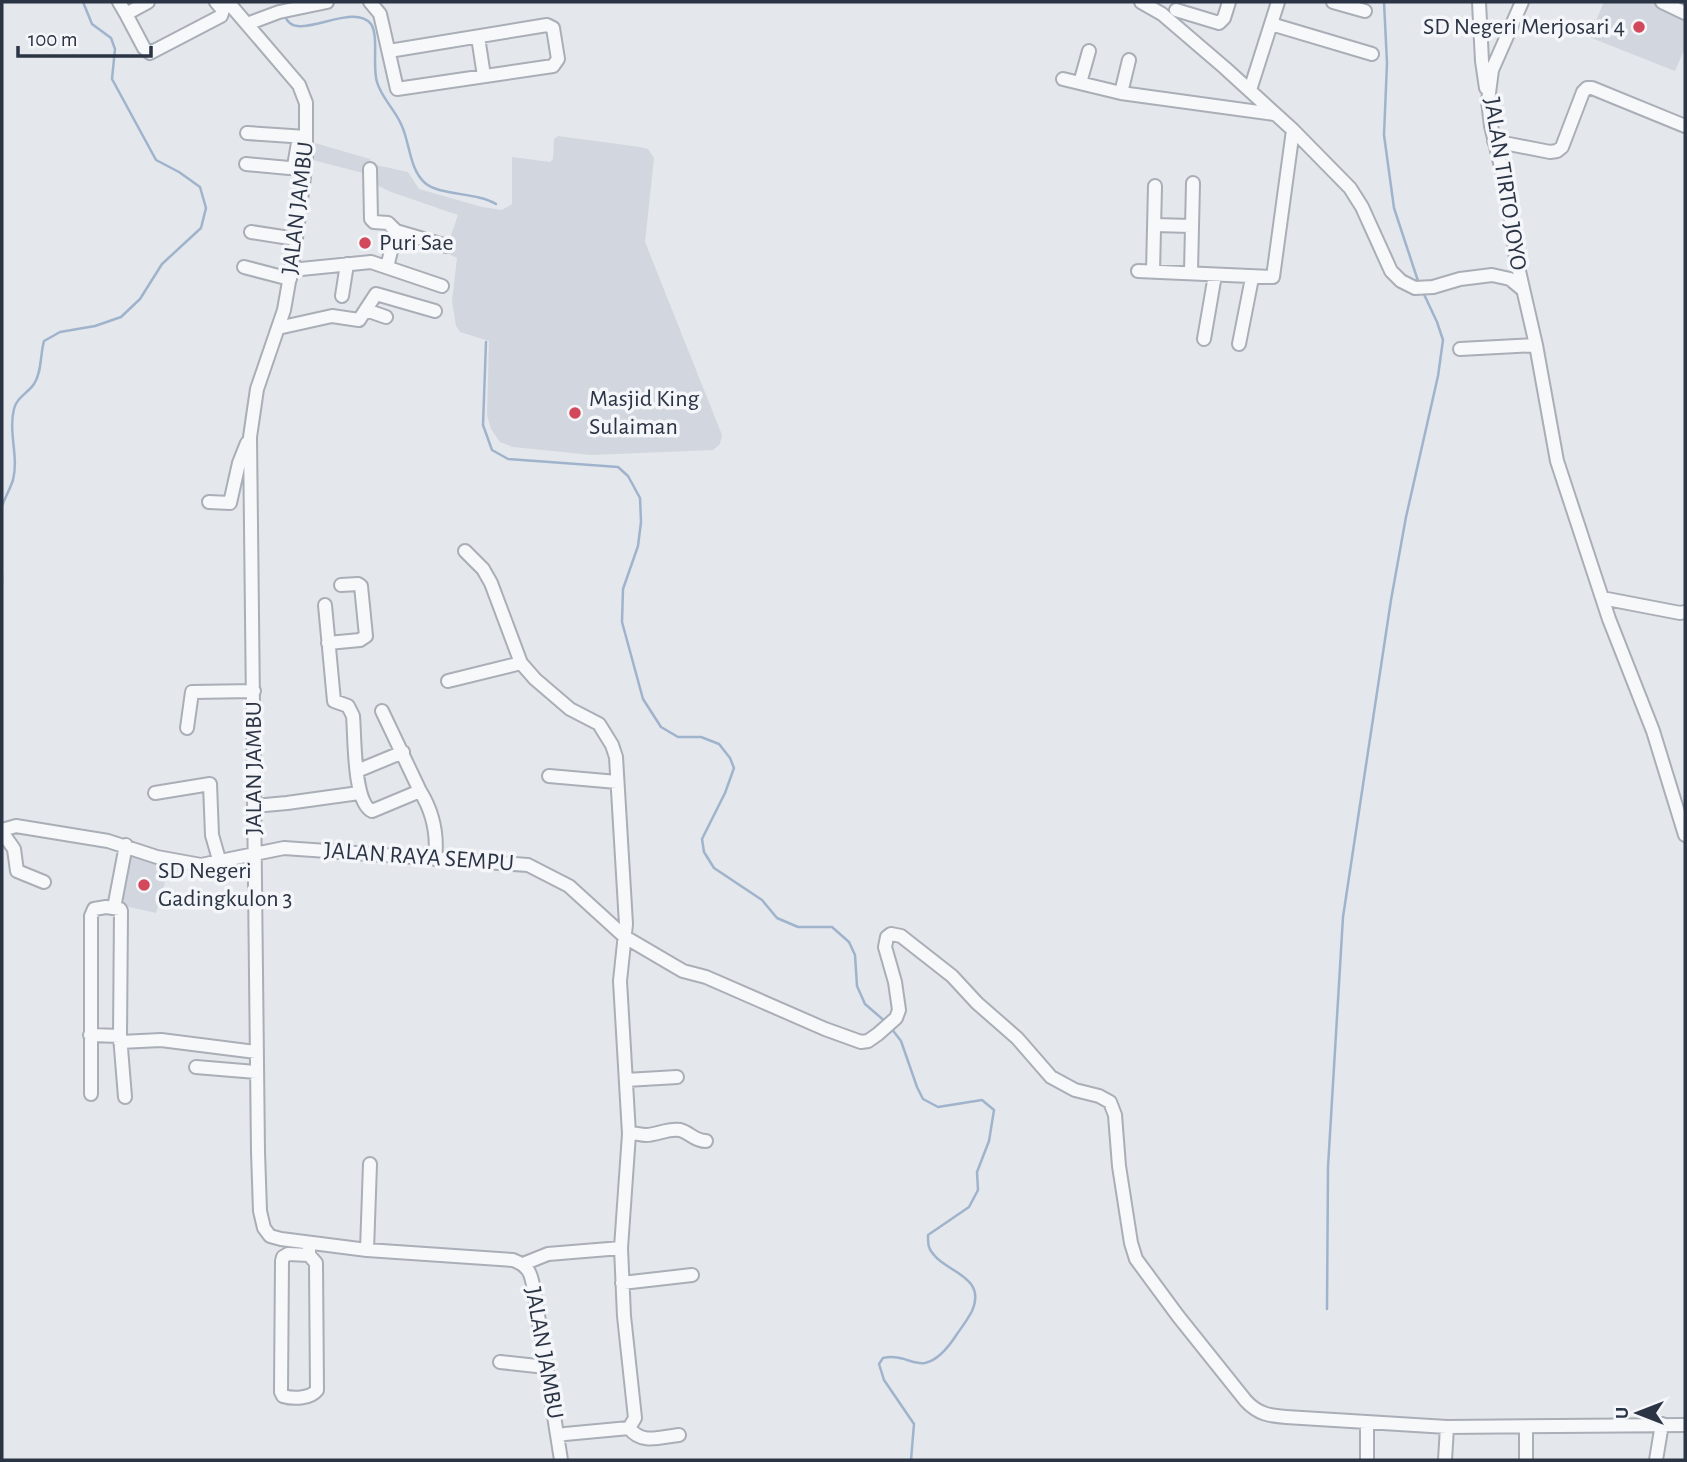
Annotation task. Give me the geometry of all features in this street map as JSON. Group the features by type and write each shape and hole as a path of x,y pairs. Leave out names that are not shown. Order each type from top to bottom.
{"street":[{"path":"119,2 145,50 153,53 221,16 223,10 216,2"},
{"path":"126,14 148,2"},
{"name":"JALAN JAMBU","path":"228,2 304,92 296,239 278,328 257,390 250,437 256,1052 262,1224 270,1236 309,1249 500,1259 523,1264 531,1273 561,1460"},
{"path":"247,24 292,8 327,2"},
{"path":"370,2 380,14 397,89 553,66 558,59 550,25 389,51"},
{"path":"1141,2 1172,23 1250,90 1350,188 1362,207 1391,271 1401,281 1415,288 1433,287 1487,274 1504,277 1522,289"},
{"path":"1172,23 1177,6 1219,23 1224,18 1229,2"},
{"path":"1250,90 1278,2"},
{"path":"1334,2 1365,11"},
{"path":"1479,2 1482,61 1488,101"},
{"name":"JALAN TIRTO JOYO","path":"1522,2 1492,70 1488,101 1494,141 1507,191 1522,289 1536,345 1557,461 1602,598 1653,731 1685,835"},
{"path":"1662,2 1685,13"},
{"path":"1271,24 1372,54"},
{"path":"478,37 484,76"},
{"path":"1080,83 1088,51"},
{"path":"1121,93 1129,60"},
{"path":"1063,79 1121,93 1274,114"},
{"path":"1494,141 1556,151 1562,147 1583,92 1587,88 1685,126"},
{"path":"1138,271 1191,272 1252,278 1270,278 1274,275 1293,130"},
{"path":"246,164 289,168 294,166 303,137 247,133"},
{"path":"370,169 371,219 374,222 388,223 396,232 447,246"},
{"path":"1191,272 1193,183"},
{"path":"1153,272 1155,186"},
{"path":"1155,225 1191,226"},
{"path":"251,232 296,239"},
{"path":"387,267 396,232"},
{"path":"244,267 290,274 371,262 442,286"},
{"path":"342,296 347,264"},
{"path":"1204,339 1215,275"},
{"path":"1239,344 1252,278"},
{"path":"278,328 332,316 359,320 376,294 435,311"},
{"path":"366,310 386,317"},
{"path":"1460,349 1536,345"},
{"path":"209,502 230,503 239,463 250,437"},
{"path":"233,493 250,512"},
{"path":"465,551 483,569 491,583 521,663 570,709 599,724 616,757 625,895 625,937 620,981 629,1134 621,1248 635,1418 629,1428"},
{"path":"328,643 360,640 366,636 361,586 341,585"},
{"path":"1602,598 1685,612"},
{"path":"325,605 334,701 348,706 353,716 359,793 366,807 372,811 420,791"},
{"path":"448,681 521,663"},
{"path":"187,728 192,692 254,691"},
{"path":"382,711 426,802 436,831 435,859"},
{"path":"357,771 403,752"},
{"path":"549,776 617,782"},
{"path":"155,793 210,784 212,835 220,863"},
{"path":"254,806 359,793"},
{"name":"JALAN RAYA SEMPU","path":"2,831 16,825 126,845 147,854 201,865 284,848 518,863 535,867 569,886 625,937 683,971 706,976 853,1040 869,1041 896,1018 899,1004 885,947 887,937 891,934 910,941 952,976 977,1003 1017,1038 1051,1077 1075,1090 1100,1096 1110,1102 1115,1115 1119,1166 1136,1259 1251,1406 1268,1416 1367,1422"},
{"path":"2,831 14,849 17,871 44,882"},
{"path":"114,908 126,845"},
{"path":"91,1094 92,911 99,907 114,908 120,909 122,916 120,1039 124,1097"},
{"path":"90,1035 161,1040 256,1052"},
{"path":"196,1066 257,1072"},
{"path":"626,1080 677,1077"},
{"path":"629,1134 637,1132 646,1135 678,1130 686,1132 694,1139 706,1141"},
{"path":"367,1250 370,1164"},
{"path":"523,1264 548,1254 621,1248"},
{"path":"309,1249 316,1263 317,1390 310,1396 287,1397 281,1392 282,1261 283,1256 309,1249"},
{"path":"622,1283 692,1275"},
{"path":"500,1362 546,1367"},
{"path":"1367,1460 1367,1422 1447,1427 1685,1425"},
{"path":"1657,1460 1662,1424"},
{"path":"1445,1460 1447,1427"},
{"path":"1526,1427 1526,1460"},
{"path":"629,1428 635,1436 644,1439 679,1435"},
{"path":"558,1436 629,1428"}],"shaded area":[{"name":"SD Negeri Merjosari 4","path":"1604,2 1652,2 1685,18 1685,48 1675,71 1589,37"},
{"path":"558,136 640,147 648,149 654,158 645,242 722,435 720,444 713,450 592,455 513,447 500,442 491,429 487,415 489,341 460,332 456,326 452,301 457,258 445,252 458,215 391,192 364,179 363,173 313,160 315,143 370,159 371,164 408,172 419,189 502,210 512,204 512,157 550,162 553,159 554,139"},
{"name":"SD Negeri Gadingkulon 3","path":"130,853 147,861 170,865 156,913 120,905"}],"waterway":[{"path":"2,506 15,471 12,427 14,409 37,379 44,341 60,332 95,326 121,317 140,299 162,264 201,228 206,208 200,187 156,160 112,79 115,49 111,38 92,24 83,2"},
{"path":"1384,2 1387,63 1384,135 1394,208 1419,284"},
{"path":"285,15 290,23 299,26 351,17 362,18 371,24 375,36 377,82 401,124 420,177 425,183 440,190 479,197 496,204"},
{"path":"1327,1309 1328,1167 1343,917 1391,600 1406,517 1438,376 1443,340 1422,290"},
{"path":"486,342 483,425 492,450 508,459 618,467 628,476 640,498 638,546 623,589 622,622 643,699 661,727 678,737 701,737 719,744 734,768 702,839 704,852 714,868 762,900 777,918 798,927 832,927 849,942 855,955 857,986 865,1004 887,1023"},
{"path":"2,574 2,584"},
{"path":"891,1028 901,1041 923,1099 938,1107 982,1100 994,1110 989,1141 977,1172 978,1190 969,1207 928,1235 932,1253 970,1283 975,1300 972,1311 951,1343 935,1359 920,1363 890,1357 883,1358 879,1364 884,1380 914,1424 911,1460"}],"place":[{"name":"SD Negeri Merjosari 4","path":"1639,27"},
{"name":"Puri Sae","path":"365,243"},
{"name":"Masjid King Sulaiman","path":"575,413"},
{"name":"SD Negeri Gadingkulon 3","path":"144,885"}]}
